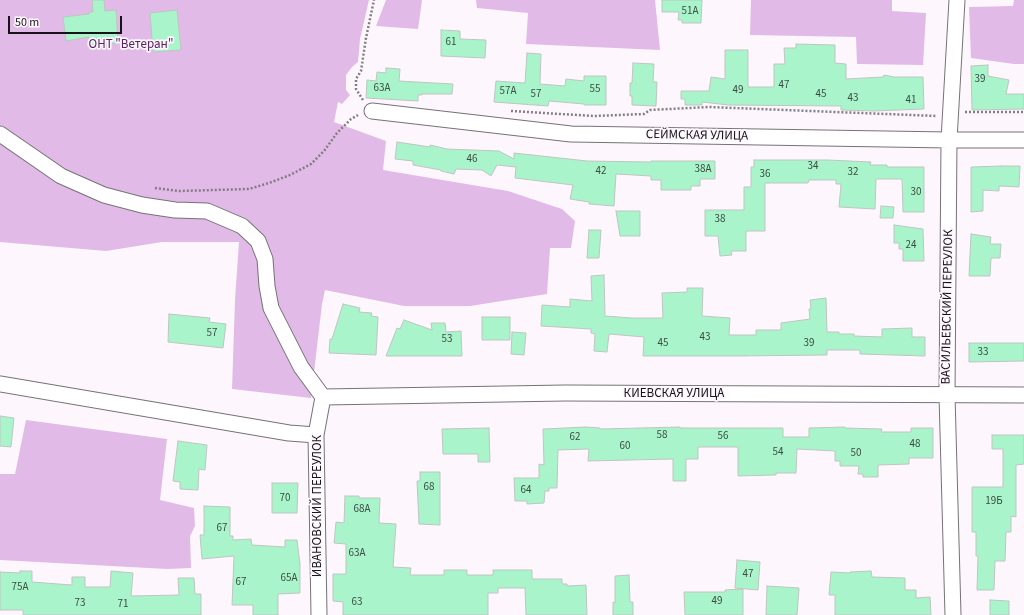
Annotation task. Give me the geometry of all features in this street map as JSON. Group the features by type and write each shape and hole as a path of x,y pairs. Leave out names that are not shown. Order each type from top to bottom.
{"street":[{"name":"ВАСИЛЬЕВСКИЙ ПЕРЕУЛОК","path":"953,615 947,395 949,140 957,0"},
{"name":"СЕЙМСКАЯ УЛИЦА","path":"372,112 571,134 1024,140"},
{"path":"0,134 62,176 104,195 149,206 175,210 207,211 242,226 258,241 265,259 267,286 271,308 301,367 323,397"},
{"path":"0,384 289,433 316,435"},
{"name":"КИЕВСКАЯ УЛИЦА","path":"323,397 565,393 1024,395"},
{"name":"ИВАНОВСКИЙ ПЕРЕУЛОК","path":"319,615 316,435 323,397"}],"path":[{"path":"372,112 356,89 356,79 361,71 374,0"},
{"path":"505,110 594,116 644,114 650,110 709,107 945,116 950,112 1024,112"},
{"path":"154,188 179,191 249,188 269,183 290,175 311,164 351,119 362,112 372,112"}],"green space":[{"name":"ОНТ \"Ветеран\"","path":"0,0 369,0 360,39 358,62 346,75 346,90 350,95 342,104 338,102 334,122 386,141 383,170 508,191 562,209 575,221 571,248 550,248 547,294 470,306 404,306 325,290 311,398 232,389 235,300 239,242 162,242 106,251 0,242"},
{"path":"386,0 422,0 418,29 376,26"},
{"path":"476,0 655,0 660,50 526,44 528,13 477,8"},
{"path":"751,0 892,0 892,11 926,13 923,65 857,64 856,37 750,35"},
{"path":"1014,0 1024,0 1024,64 971,58 969,7 1013,6"},
{"path":"26,420 167,439 160,500 194,508 195,526 190,536 191,568 167,569 0,560 0,474 15,474"}],"building":[{"path":"92,0 104,0 105,11 116,10 118,43 90,45 89,37 66,41 63,17 89,14 89,12 93,12"},
{"path":"662,0 702,0 701,23 682,23 682,20 678,20 679,12 662,12"},
{"path":"177,10 181,50 153,52 150,13"},
{"path":"441,30 460,31 460,39 486,40 485,58 441,56"},
{"path":"796,44 835,45 835,63 846,64 846,79 883,77 884,75 894,77 923,77 924,109 874,111 841,110 841,106 728,105 702,102 702,105 685,105 685,99 681,99 681,91 709,91 711,77 725,79 725,50 748,50 748,87 774,87 774,64 785,64 784,48 796,48"},
{"path":"527,53 541,54 540,84 565,86 566,79 584,81 584,76 606,76 606,105 584,105 549,101 548,106 494,102 496,81 525,83"},
{"path":"633,63 654,64 653,82 657,82 656,106 632,105 630,83 632,83"},
{"path":"988,65 988,76 1009,80 1006,94 1024,94 1024,109 972,110 971,66"},
{"path":"386,68 400,69 399,81 453,84 452,94 422,94 418,95 418,101 366,98 367,80 376,81 377,72 386,73"},
{"path":"397,142 430,147 430,145 447,149 499,151 514,159 514,153 587,161 715,161 715,179 700,179 700,186 691,186 691,190 661,190 661,180 651,180 651,176 616,174 614,206 589,204 589,202 570,199 573,185 515,178 516,167 497,165 491,176 482,170 456,169 454,174 413,165 413,161 395,159"},
{"path":"754,160 828,160 871,162 870,165 887,165 887,167 924,167 924,212 903,212 902,179 876,179 875,209 839,207 841,184 836,184 836,180 809,180 808,183 765,183 765,231 746,231 746,251 731,251 732,255 720,256 718,236 705,236 705,210 744,210 744,187 751,187 751,167 754,167"},
{"path":"1020,166 1019,187 999,186 999,191 983,190 983,211 971,212 971,167"},
{"path":"881,206 894,207 893,218 880,218"},
{"path":"616,211 640,211 640,236 620,236"},
{"path":"894,225 923,229 924,261 903,261 903,249 899,249 899,243 894,243"},
{"path":"589,230 601,230 599,258 587,258"},
{"path":"971,234 991,237 990,244 1001,244 1000,258 991,258 990,276 969,276"},
{"path":"604,275 605,316 663,318 662,293 687,292 687,288 703,288 702,316 730,318 729,335 756,335 756,330 781,330 781,323 810,319 810,300 826,298 827,332 854,334 854,336 882,337 882,329 912,328 912,337 925,337 925,356 860,354 860,350 827,350 827,355 643,356 644,337 609,334 607,352 594,351 595,334 591,333 591,329 541,326 542,305 570,307 570,299 592,301 591,276"},
{"path":"343,304 360,308 359,312 372,313 371,316 378,317 376,355 329,353 330,339 332,339"},
{"path":"169,314 210,318 209,322 226,324 223,348 168,342"},
{"path":"482,317 510,317 510,340 482,340"},
{"path":"404,320 432,330 431,323 445,323 446,332 461,331 462,356 386,356 397,328 400,329"},
{"path":"512,332 526,333 524,355 511,354"},
{"path":"969,343 1024,343 1024,361 969,362"},
{"path":"0,416 14,418 11,447 0,446"},
{"path":"586,427 600,429 680,427 783,428 783,437 809,437 809,428 845,427 882,429 881,432 911,432 911,428 933,428 933,458 909,458 909,464 878,465 878,477 863,477 863,474 858,474 859,466 840,466 840,461 835,461 835,451 797,449 796,473 738,476 738,447 698,447 698,459 686,459 686,481 673,481 673,459 588,461 589,449 558,450 557,488 549,488 549,491 545,491 544,503 527,504 527,501 515,501 514,478 539,478 539,464 544,465 543,429"},
{"path":"489,428 490,462 478,462 478,454 443,454 442,429"},
{"path":"992,435 1024,435 1024,464 1016,465 1016,517 1011,516 1011,532 1006,532 1005,561 995,561 994,590 977,590 978,556 976,556 976,532 972,532 972,487 1003,487 1003,449 992,449"},
{"path":"178,441 207,445 205,470 199,469 198,490 180,489 180,482 173,481"},
{"path":"420,472 440,472 440,525 419,524 417,481 420,481"},
{"path":"272,483 298,483 297,513 272,513"},
{"path":"345,496 380,498 379,523 396,524 393,567 411,568 410,575 444,575 444,570 467,570 467,575 493,575 493,570 532,570 532,579 562,579 562,584 567,584 567,586 586,585 587,615 526,615 525,588 498,588 498,593 488,593 488,615 343,615 343,602 333,601 333,574 346,574 346,544 334,543 336,522 344,523"},
{"path":"204,506 230,507 230,536 233,536 233,540 251,539 252,545 285,547 285,540 297,540 300,564 300,593 278,594 278,615 253,615 253,605 232,605 234,556 202,559 200,535 204,535"},
{"path":"737,560 760,562 758,590 735,588"},
{"path":"20,571 32,571 32,582 72,585 72,577 85,577 85,587 110,587 111,571 133,573 131,596 179,595 178,578 194,578 195,594 201,594 201,615 23,615 23,610 0,610 0,572 20,573"},
{"path":"871,571 872,577 905,578 905,590 916,590 916,598 930,597 931,615 835,615 835,595 829,595 831,572 850,573"},
{"path":"629,575 630,602 633,602 633,615 613,615 613,602 615,603 615,576"},
{"path":"767,586 799,588 797,615 766,615"},
{"path":"743,589 743,615 685,615 684,592 725,592 725,590"},
{"path":"990,600 1009,601 1009,615 990,615"}]}
